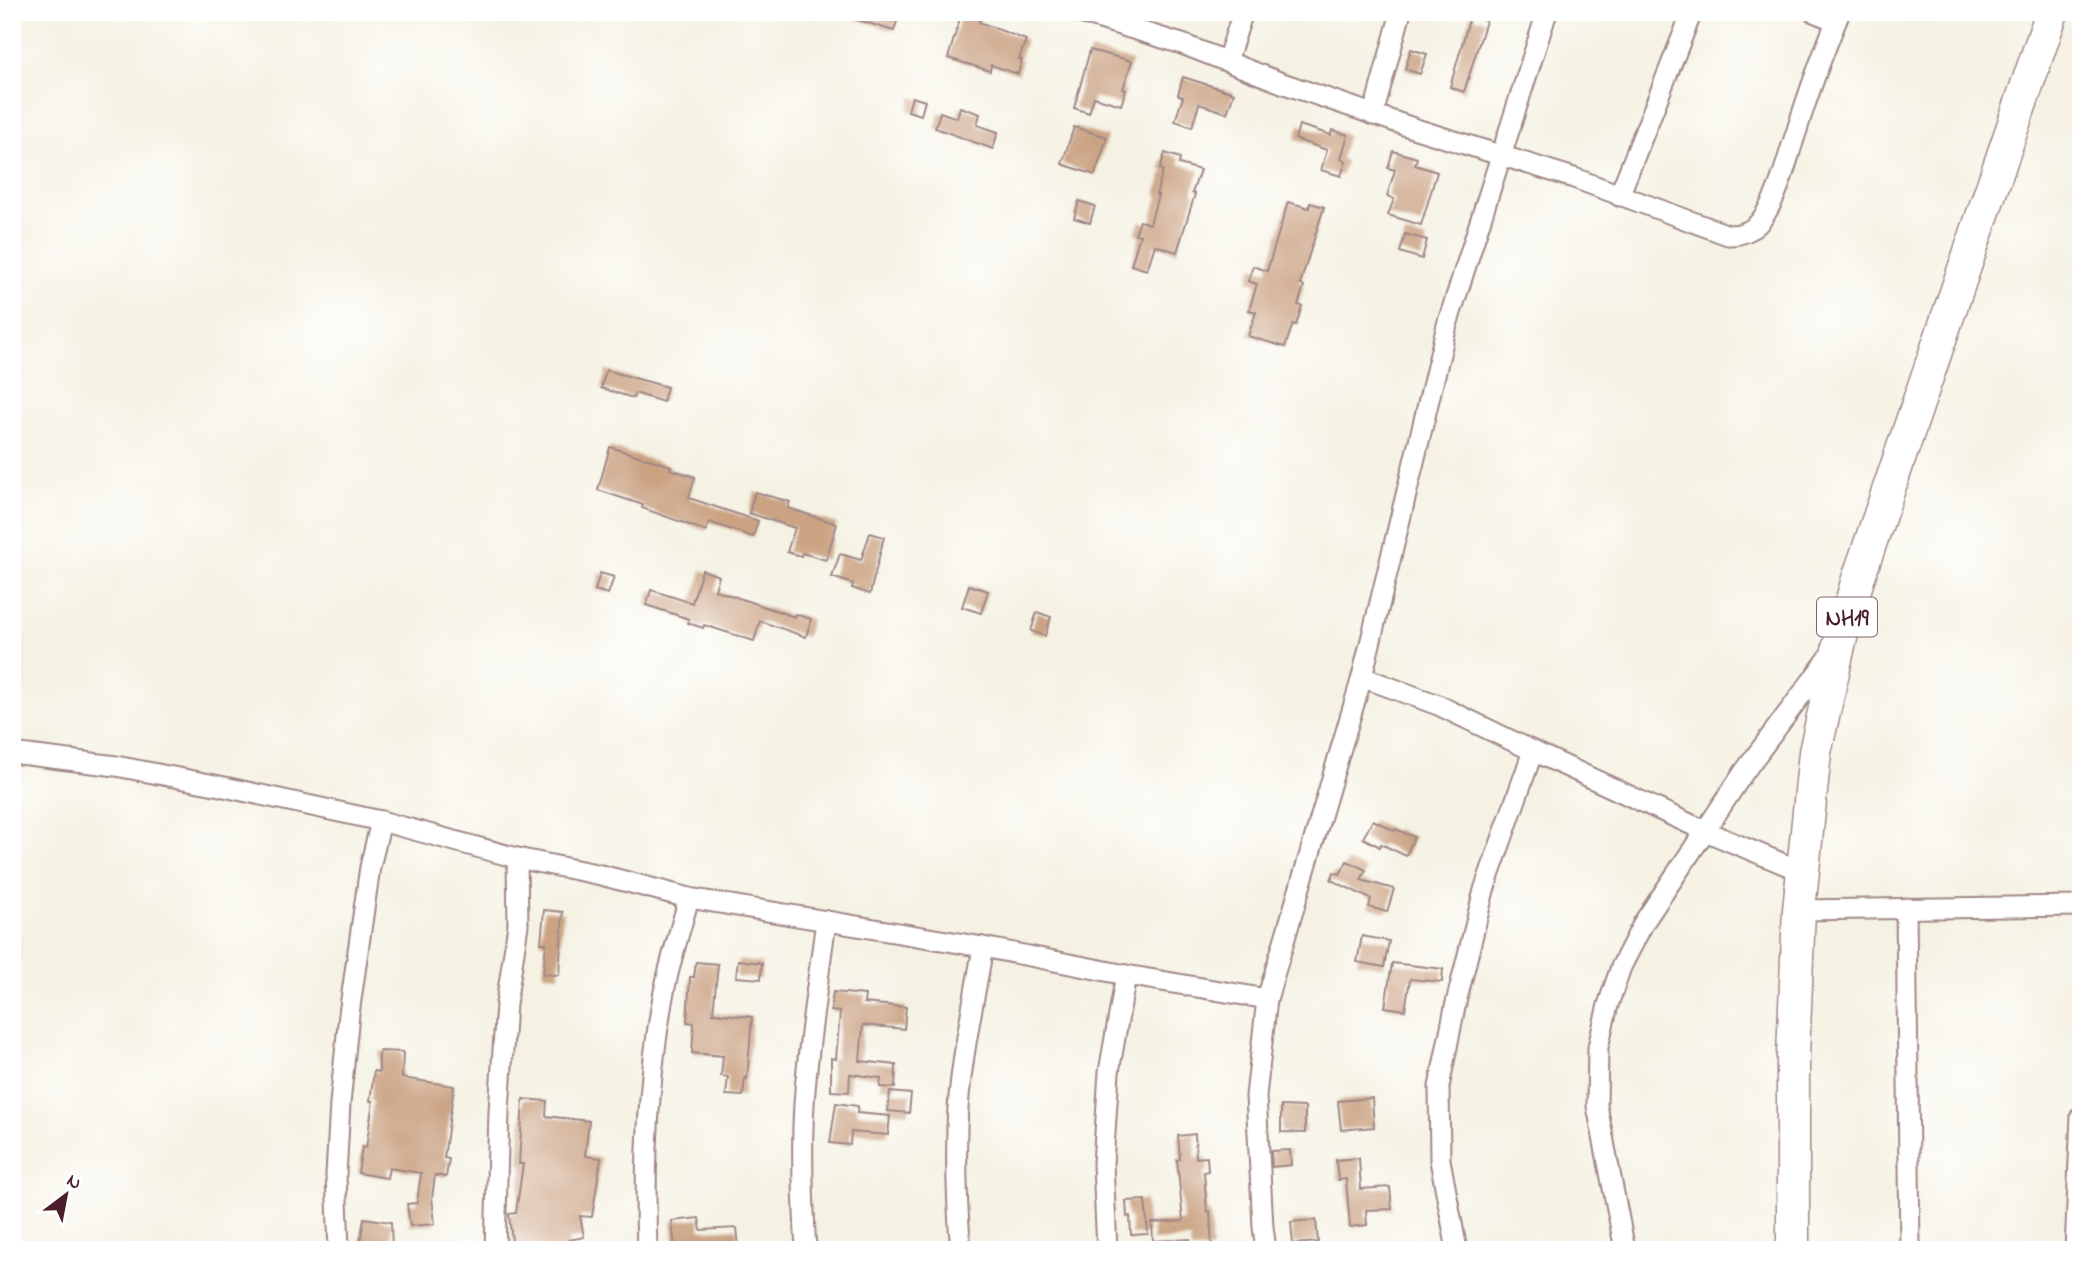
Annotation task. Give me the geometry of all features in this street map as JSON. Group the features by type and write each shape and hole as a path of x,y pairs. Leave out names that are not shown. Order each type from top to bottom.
{"highway":[{"name":"NH19","path":"1793,1250 1793,1055 1799,910 1815,752 1840,641 1858,579 2052,12"}],"street":[{"path":"1227,61 1242,12"},
{"path":"1373,115 1401,12"},
{"path":"1266,1250 1256,1096 1267,999 1362,677 1447,325 1547,12"},
{"path":"1619,196 1692,12"},
{"path":"1079,13 1227,61 1373,115 1574,178 1728,235 1741,235 1752,230 1763,218 1776,195 1811,85 1838,17 1814,12"},
{"path":"1625,1250 1597,1106 1598,1047 1621,967 1644,922 1744,772 1840,641"},
{"path":"1362,677 1438,705 1705,831 1803,873"},
{"path":"1457,1250 1440,1160 1439,1087 1455,1007 1484,890 1533,751"},
{"path":"12,753 128,768 381,821 517,858 601,875 689,898 983,947 1267,999"},
{"path":"339,1250 336,1175 340,1104 349,1014 368,880 381,821"},
{"path":"495,1250 499,1098 506,1004 518,925 517,858"},
{"path":"648,1250 645,1192 649,1112 663,997 689,898"},
{"path":"1799,910 2081,906"},
{"path":"1906,908 1910,1250"},
{"path":"806,1250 802,1181 804,1105 810,1030 826,921"},
{"path":"961,1250 957,1206 957,1125 965,1048 983,947"},
{"path":"1107,1250 1103,1164 1109,1072 1126,975"},
{"path":"2076,1250 2081,1116"}],"building":[{"path":"846,12 900,12 894,31 845,16"},
{"path":"962,12 982,12 979,22 1026,40 1019,59 1022,60 1018,74 991,65 990,71 948,58"},
{"path":"1470,16 1486,21 1464,92 1450,87"},
{"path":"1411,49 1427,54 1420,74 1405,69"},
{"path":"1090,50 1132,61 1121,105 1094,97 1089,113 1074,108"},
{"path":"1183,77 1234,93 1227,113 1199,104 1192,127 1175,121 1183,97 1178,95"},
{"path":"912,97 925,101 921,115 908,111"},
{"path":"960,107 980,114 977,125 998,132 993,149 935,128 940,112 957,118"},
{"path":"1299,125 1331,135 1332,130 1348,135 1341,159 1346,161 1341,176 1321,170 1327,150 1295,139"},
{"path":"1074,127 1107,137 1095,175 1062,164"},
{"path":"1393,151 1417,158 1415,165 1437,172 1421,225 1388,215 1394,199 1387,196 1395,170 1388,168"},
{"path":"1165,153 1180,158 1179,164 1200,170 1177,252 1155,245 1147,270 1131,265 1140,235 1135,234 1140,221 1150,224"},
{"path":"1079,201 1095,206 1090,223 1074,218"},
{"path":"1288,202 1309,208 1310,203 1324,207 1300,284 1304,286 1298,305 1302,306 1285,347 1248,336 1256,312 1249,310 1257,284 1248,281 1253,266 1267,271"},
{"path":"1405,234 1427,240 1422,259 1400,252"},
{"path":"606,370 667,387 663,402 635,393 633,398 601,388"},
{"path":"610,447 671,466 670,469 695,477 689,498 758,521 753,537 709,522 706,531 598,490"},
{"path":"755,492 790,502 788,508 837,524 826,560 787,552 795,528 749,513"},
{"path":"870,533 884,537 870,594 852,588 853,584 832,577 840,554 861,560"},
{"path":"702,570 719,576 715,590 795,617 795,614 811,619 806,637 760,621 754,641 704,625 703,628 688,623 689,619 646,605 651,590 692,603"},
{"path":"600,573 614,577 608,594 595,590"},
{"path":"969,585 988,591 981,613 962,607"},
{"path":"1037,612 1051,617 1045,636 1031,631"},
{"path":"1373,820 1414,837 1406,856 1363,838"},
{"path":"1347,861 1366,870 1361,880 1394,889 1387,912 1369,907 1371,899 1331,880 1334,872 1340,874"},
{"path":"544,910 563,912 559,975 543,974 546,943 541,943"},
{"path":"1362,936 1389,941 1384,967 1357,962"},
{"path":"738,960 762,963 761,979 736,977"},
{"path":"696,962 718,964 713,1013 752,1017 743,1096 726,1095 728,1077 721,1076 723,1056 692,1053 694,1023 687,1022 690,977 694,977"},
{"path":"1392,963 1443,969 1442,982 1410,979 1405,1010 1385,1007"},
{"path":"833,992 865,995 864,1003 906,1007 904,1029 863,1025 860,1061 896,1065 895,1088 880,1087 881,1078 850,1074 849,1092 831,1091 831,1058 836,1059 840,1012 831,1011"},
{"path":"379,1051 403,1052 402,1078 454,1086 444,1158 449,1159 446,1177 435,1175 432,1198 435,1224 410,1226 407,1204 417,1203 421,1173 389,1168 387,1178 358,1173 362,1147 366,1148 373,1101 370,1101 374,1071 379,1072"},
{"path":"890,1092 911,1094 909,1113 888,1111"},
{"path":"1372,1098 1374,1127 1341,1130 1338,1101"},
{"path":"523,1099 547,1101 546,1116 589,1121 585,1156 601,1158 592,1217 580,1216 584,1237 569,1240 569,1250 513,1250 509,1214 516,1213 523,1164 519,1164"},
{"path":"836,1103 858,1106 857,1113 890,1116 888,1135 851,1132 850,1145 830,1143"},
{"path":"1281,1106 1305,1107 1305,1133 1281,1132"},
{"path":"1195,1134 1196,1158 1207,1157 1208,1171 1204,1172 1212,1249 1191,1250 1190,1239 1153,1241 1152,1223 1183,1221 1177,1160 1180,1159 1178,1136"},
{"path":"1290,1150 1291,1165 1272,1167 1271,1151"},
{"path":"1359,1158 1361,1189 1390,1187 1392,1209 1366,1210 1367,1225 1350,1227 1346,1179 1338,1180 1336,1160"},
{"path":"1145,1200 1148,1234 1131,1235 1126,1201"},
{"path":"364,1218 391,1222 392,1250 359,1250"},
{"path":"699,1218 701,1230 737,1228 739,1248 675,1250 672,1221"},
{"path":"1316,1220 1318,1242 1293,1244 1291,1222"}]}
